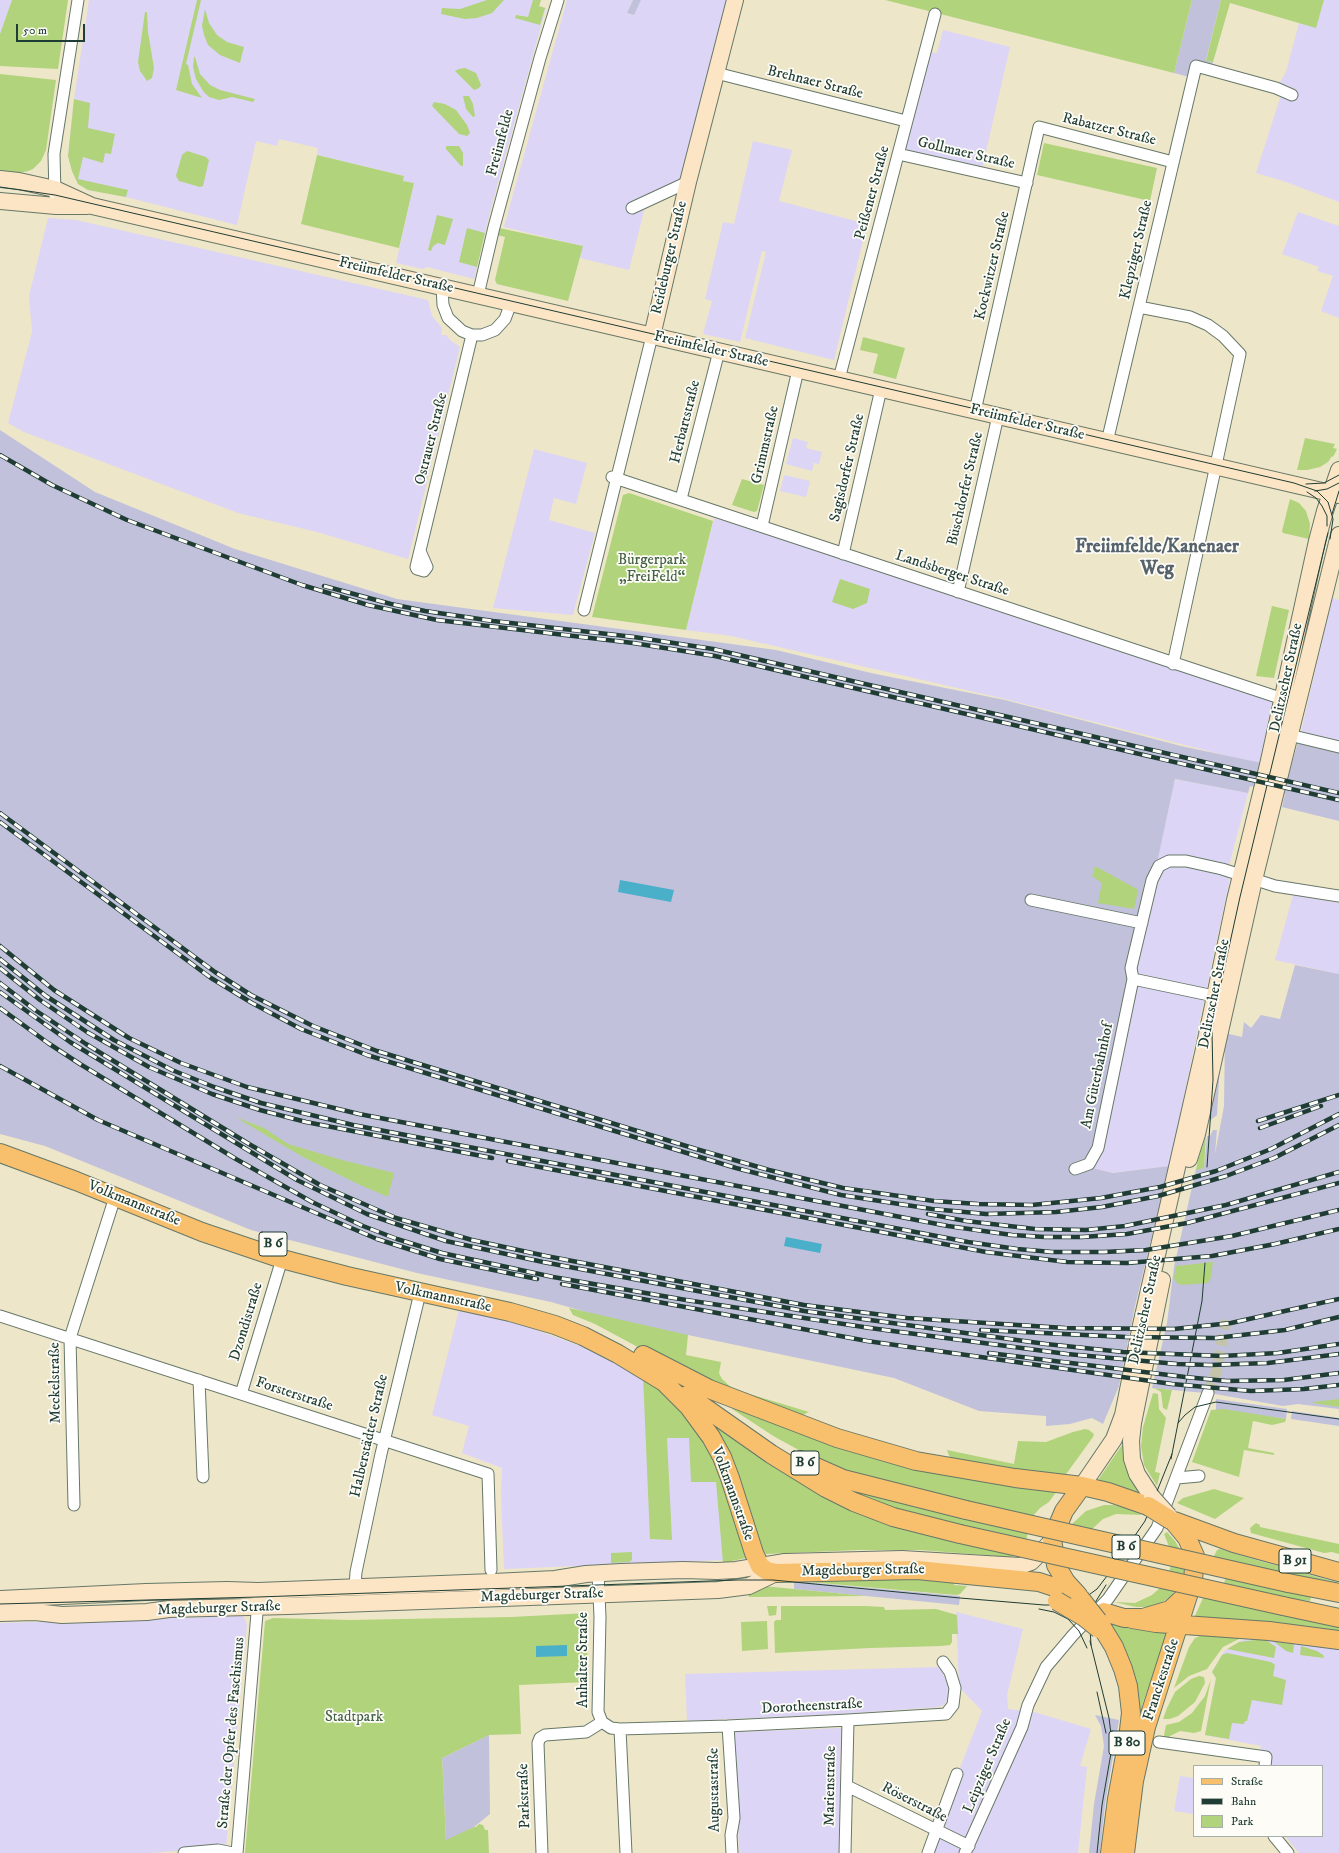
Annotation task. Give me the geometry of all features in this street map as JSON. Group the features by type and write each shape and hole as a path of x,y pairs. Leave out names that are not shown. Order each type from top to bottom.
{"main road":[{"name":"Volkmannstraße","path":"0,1140 37,1153 206,1222 285,1248 359,1267 485,1295 557,1315 589,1326 666,1375 678,1396 700,1421 722,1457 754,1553 768,1569"},
{"name":"Volkmannstraße","path":"0,1153 32,1163 202,1232 282,1259 420,1293 510,1312 555,1325 583,1336 618,1354 666,1375"},
{"path":"666,1375 837,1438 916,1461 1015,1478 1082,1486"},
{"path":"666,1375 686,1395 771,1454 826,1488 854,1502 893,1517 960,1534 1339,1618"},
{"name":"B 6","path":"666,1375 760,1437 819,1470 843,1480 966,1510 1288,1583 1339,1593"},
{"name":"B 80","path":"1080,1597 1066,1582 1056,1565 1052,1539 1055,1528 1064,1511 1082,1486 1150,1502 1171,1519 1187,1538 1192,1547 1195,1563 1194,1580 1185,1596 1170,1610 1152,1616 1132,1619"},
{"name":"B 91","path":"1171,1519 1234,1543 1339,1572"},
{"name":"Magdeburger Straße","path":"768,1569 917,1570 1011,1578 1049,1584 1080,1597"},
{"name":"B 80","path":"1011,1578 1057,1601 1084,1617 1103,1625"},
{"name":"Franckestraße","path":"1125,1853 1134,1781 1143,1740 1194,1580"},
{"name":"Franckestraße","path":"1080,1597 1103,1625 1123,1669 1128,1686 1131,1713 1110,1853"},
{"path":"1103,1625 1132,1619 1180,1625 1269,1631 1339,1640"}],"street":[{"path":"56,206 54,154 78,0"},
{"name":"Freiimfelde","path":"478,295 494,227 544,45 558,0"},
{"name":"Reideburger Straße","path":"584,610 615,478 652,336 688,182 734,0"},
{"name":"Peißener Straße","path":"839,379 935,14"},
{"name":"Klepziger Straße","path":"1107,442 1196,66 1276,88 1292,95"},
{"name":"Brehnaer Straße","path":"716,73 906,121"},
{"name":"Rabatzer Straße","path":"1038,127 1173,162"},
{"name":"Kockwitzer Straße","path":"975,411 1027,183 1038,127"},
{"name":"Gollmaer Straße","path":"898,154 1027,183"},
{"name":"Freiimfelder Straße","path":"0,179 18,181 55,189 92,206 1335,494"},
{"path":"632,208 688,182"},
{"name":"Freiimfelder Straße","path":"0,201 56,206 92,206"},
{"path":"442,287 443,305 448,318 462,331 472,335 482,335 495,330 506,319 511,303"},
{"path":"1139,307 1190,317 1223,336 1240,354 1173,664"},
{"name":"Ostrauer Straße","path":"420,551 472,335"},
{"name":"Herbartstraße","path":"681,499 719,351"},
{"name":"Grimmstraße","path":"762,526 798,370"},
{"name":"Sagisdorfer Straße","path":"843,554 881,389"},
{"name":"Büschdorfer Straße","path":"958,592 998,416"},
{"name":"Delitzscher Straße","path":"1150,1502 1134,1466 1131,1450 1133,1423 1184,1180 1197,1134 1295,637 1317,541 1335,494 1339,470"},
{"name":"Landsberger Straße","path":"615,478 1173,664 1283,699"},
{"name":"Delitzscher Straße","path":"1082,1486 1114,1439 1123,1416 1141,1325 1204,1049 1214,996 1289,735 1339,535"},
{"path":"1289,735 1339,747"},
{"name":"Am Güterbahnhof","path":"1075,1169 1089,1164 1098,1148 1133,979 1131,968 1152,880 1159,866 1169,861 1186,861 1275,886 1339,896"},
{"path":"1031,900 1142,923"},
{"path":"1133,979 1214,996"},
{"name":"Meckelstraße","path":"74,1504 70,1338 115,1197"},
{"name":"Dzondistraße","path":"241,1394 282,1259"},
{"name":"Halberstädter Straße","path":"355,1587 356,1572 384,1440 420,1293"},
{"name":"Forsterstraße","path":"0,1316 488,1474 491,1570"},
{"path":"199,1380 203,1477"},
{"name":"Leipziger Straße","path":"971,1845 1022,1727 1028,1705 1046,1667 1073,1635 1108,1599 1157,1528 1208,1393"},
{"path":"1177,1478 1199,1476"},
{"name":"Magdeburger Straße","path":"0,1599 153,1592 227,1590 258,1591 555,1579 598,1574 683,1570 717,1572 768,1569 785,1562 902,1559 1020,1566 1035,1559 1052,1539"},
{"name":"Magdeburger Straße","path":"0,1613 35,1612 62,1615 147,1612 168,1609 257,1607 741,1588 749,1586 768,1569"},
{"name":"Anhalter Straße","path":"598,1574 598,1712 602,1722 611,1728 620,1729"},
{"name":"Straße der Opfer des Faschismus","path":"237,1853 258,1591"},
{"name":"Dorotheenstraße","path":"620,1729 728,1726 946,1714 953,1705 956,1688 950,1672 943,1662"},
{"name":"Marienstraße","path":"845,1853 848,1720"},
{"name":"Parkstraße","path":"542,1853 538,1743 540,1738 545,1736 586,1732 602,1722"},
{"name":"Augustastraße","path":"728,1726 734,1818 731,1835 732,1853"},
{"path":"620,1729 626,1853"},
{"path":"1159,1742 1266,1757 1265,1765"},
{"path":"928,1853 957,1774"},
{"name":"Röserstraße","path":"847,1786 936,1830 971,1845"},
{"path":"1275,1837 1288,1853"},
{"path":"184,1853 218,1850 233,1853"}],"shaded area":[{"path":"0,0 12,0 0,34"},
{"path":"89,0 541,0 539,6 546,8 490,212 474,279 427,267 423,269 396,263 414,183 403,181 404,176 317,155 318,148 279,139 277,146 256,141 237,225 126,197 88,190 78,184 72,171 68,156 74,99"},
{"path":"567,0 633,0 627,13 633,15 641,0 734,0 687,183 646,203 629,270 580,258 582,246 504,227"},
{"path":"633,0 641,0 634,15 627,13"},
{"path":"1192,0 1221,0 1206,60 1213,62 1212,66 1196,66 1193,78 1174,73"},
{"path":"1324,0 1339,0 1339,202 1283,181 1256,173 1283,89 1277,87 1286,72 1299,23 1316,27"},
{"path":"943,30 1010,47 982,169 905,152 930,52 937,53"},
{"path":"753,141 792,150 779,201 867,224 834,360 745,338 766,252 762,251 740,342 703,334 712,301 705,299 723,222 734,224"},
{"path":"1298,212 1339,226 1339,318 1321,311 1333,276 1317,271 1319,267 1282,254"},
{"path":"48,218 76,220 428,300 432,316 442,328 441,335 446,335 451,341 460,347 408,559 317,532 238,513 24,432 8,423 32,332 29,296"},
{"path":"0,430 95,492 235,549 397,599 776,650 871,673 1005,700 1181,746 1290,769 1299,739 1339,749 1339,821 1282,807 1285,794 1250,786 1248,793 1175,779 1092,1168 1113,1173 1169,1166 1135,1306 1119,1386 1103,1424 1092,1418 1070,1424 1046,1426 1046,1416 979,1411 894,1378 688,1335 662,1334 551,1302 417,1273 251,1230 45,1146 0,1134"},
{"path":"793,438 808,442 806,448 822,452 819,464 814,463 812,471 786,464"},
{"path":"534,449 587,463 576,504 554,498 549,520 595,533 573,615 493,608"},
{"path":"784,475 810,481 806,497 780,491"},
{"path":"714,518 965,595 1273,698 1259,764 1005,699 731,636 686,630"},
{"path":"1332,598 1339,600 1339,742 1301,732"},
{"path":"1175,779 1248,793 1230,862 1229,883 1169,1166 1113,1173 1091,1168"},
{"path":"1293,895 1339,903 1339,974 1275,960"},
{"path":"1295,965 1339,974 1339,1409 1298,1404 1283,1406 1215,1394 1152,1388 1167,1323 1174,1267 1196,1169 1204,1168 1207,1136 1210,1136 1213,1130 1217,1130 1215,1154 1224,1106 1225,1033 1242,1037 1244,1022 1251,1028 1261,1015 1280,1019"},
{"path":"1219,1047 1217,1115 1207,1123"},
{"path":"459,1310 506,1319 580,1346 637,1372 678,1412 717,1477 723,1560 504,1569 501,1496 502,1468 462,1453 469,1426 432,1415"},
{"path":"1216,1399 1287,1409 1286,1419 1216,1410"},
{"path":"1292,1411 1339,1418 1339,1426 1291,1419"},
{"path":"794,1581 960,1596 959,1605 794,1589"},
{"path":"956,1612 1023,1629 1007,1695 1008,1709 1034,1712 1091,1729 1080,1766 1087,1767 1078,1853 927,1853 982,1711 959,1687"},
{"path":"243,1616 247,1624 226,1847 150,1853 0,1853 0,1623"},
{"path":"1249,1636 1339,1648 1339,1853 1299,1853 1286,1837 1323,1837 1323,1765 1266,1765 1260,1752 1261,1746 1205,1735 1216,1678 1212,1672 1224,1651"},
{"path":"938,1667 941,1669 950,1690 945,1704 939,1707 841,1714 687,1721 685,1674"},
{"path":"1095,1715 1119,1720 1105,1805 1100,1853 1089,1853 1094,1804 1104,1746 1101,1726"},
{"path":"841,1728 839,1853 739,1853 735,1732"},
{"path":"489,1735 490,1814 474,1827 446,1841 442,1758"},
{"path":"1180,1776 1193,1778 1193,1814 1174,1811"}],"green space":[{"path":"12,0 68,0 58,69 0,66 0,34"},
{"path":"197,0 201,0 186,64 188,65 192,84 202,98 176,90"},
{"path":"487,0 504,0 492,13 477,18 465,19 441,14 442,8 460,9"},
{"path":"533,0 541,0 539,6 545,8 540,25 515,18 516,15 528,17"},
{"path":"885,0 1192,0 1174,73"},
{"path":"1221,0 1324,0 1316,28 1230,3 1213,62 1206,61"},
{"path":"205,9 209,23 217,35 227,42 244,47 240,63 220,55 208,45 202,26"},
{"path":"145,12 147,12 148,32 154,68 152,78 147,81 140,71 138,62"},
{"path":"194,57 200,74 210,85 220,90 255,99 253,102 232,97 219,100 209,97 203,91 196,79 193,67"},
{"path":"465,68 476,73 481,85 479,88 474,90 455,71"},
{"path":"0,74 56,80 46,150 41,161 33,169 28,171 19,173 0,170"},
{"path":"463,96 469,96 473,104 475,116 473,117 466,109"},
{"path":"74,99 90,103 88,128 115,134 111,154 105,153 103,163 83,157 78,179 128,190 126,197 88,190 78,184 72,171 68,156"},
{"path":"434,102 445,104 456,110 467,125 470,133 467,136 459,134 432,106"},
{"path":"1044,143 1157,168 1150,201 1037,175"},
{"path":"446,146 459,146 463,153 463,166 461,166 446,149"},
{"path":"187,151 206,157 209,160 203,186 200,187 179,181 176,176 182,155"},
{"path":"317,155 404,176 403,181 414,183 399,248 301,224"},
{"path":"437,215 453,219 445,245 438,243 433,246 431,251 428,250"},
{"path":"467,228 485,233 477,267 459,262"},
{"path":"499,228 583,246 568,301 497,284 495,280 505,237 497,235"},
{"path":"863,337 905,348 896,379 873,373 878,354 860,350"},
{"path":"1305,438 1335,444 1333,448 1337,449 1333,457 1332,456 1328,462 1320,467 1307,470 1297,470"},
{"path":"742,479 764,485 757,511 754,512 732,505"},
{"name":"Bürgerpark „FreiFeld“","path":"629,493 713,521 686,630 592,617 623,495"},
{"path":"1290,499 1299,503 1306,511 1310,524 1309,539 1283,533 1282,531"},
{"path":"840,579 870,589 867,603 853,609 832,602"},
{"path":"1272,606 1289,610 1274,678 1256,676"},
{"path":"1095,866 1137,889 1138,891 1134,909 1098,903 1102,883 1092,876"},
{"path":"235,1117 264,1128 288,1144 394,1173 388,1197 303,1157"},
{"path":"1206,1136 1204,1168 1196,1170 1198,1160"},
{"path":"1213,1262 1211,1277 1208,1283 1181,1285 1176,1282 1174,1278 1176,1266"},
{"path":"569,1308 688,1335 686,1355 721,1362 719,1373 722,1379 733,1389 809,1412 794,1419 649,1353 595,1324 573,1315"},
{"path":"643,1376 658,1387 683,1411 712,1451 746,1558 723,1563 716,1482 691,1482 689,1438 667,1438 672,1540 650,1539"},
{"path":"1154,1388 1172,1390 1167,1410 1163,1408 1161,1392"},
{"path":"1153,1393 1158,1394 1159,1409 1166,1418 1155,1472 1160,1473 1157,1486 1144,1465 1141,1446 1143,1427"},
{"path":"1339,1399 1339,1407 1313,1403 1313,1402"},
{"path":"734,1408 1059,1488 1049,1502 1040,1508 1032,1517 881,1484 817,1460 775,1437 732,1409"},
{"path":"1224,1409 1286,1419 1285,1422 1272,1425 1253,1421 1248,1448 1274,1453 1274,1455 1244,1450 1239,1477 1192,1462 1211,1410"},
{"path":"713,1422 828,1497 1019,1554 1010,1557 920,1550 858,1550 766,1554 755,1536 710,1424"},
{"path":"1085,1429 1094,1434 1093,1437 1064,1477 951,1460 947,1450 1014,1464 1018,1441 1046,1442"},
{"path":"1122,1445 1125,1445 1140,1491 1137,1493 1098,1480"},
{"path":"791,1458 1028,1532 1026,1541 861,1500"},
{"path":"1214,1489 1244,1498 1215,1519 1177,1503 1183,1498"},
{"path":"1104,1505 1114,1505 1127,1508 1142,1515 1116,1514 1103,1519 1090,1531 1072,1524 1086,1511"},
{"path":"1256,1523 1260,1525 1260,1527 1339,1544 1339,1554 1332,1552 1324,1553 1251,1533 1250,1528"},
{"path":"1167,1532 1179,1548 1177,1550 1170,1549 1164,1534"},
{"path":"1220,1549 1339,1583 1339,1588 1213,1558 1217,1550"},
{"path":"632,1552 632,1560 629,1562 611,1563 611,1553"},
{"path":"1171,1565 1185,1568 1183,1576 1169,1572"},
{"path":"874,1576 954,1583 954,1585 967,1586 960,1594 956,1595 787,1580"},
{"path":"1226,1576 1302,1594 1311,1597 1310,1601 1298,1600 1224,1584"},
{"path":"763,1586 959,1605 866,1596 749,1597 748,1593"},
{"path":"1161,1587 1175,1590 1172,1595 1159,1605 1136,1607 1114,1602 1135,1603 1152,1595"},
{"path":"1204,1596 1339,1624 1339,1633 1193,1620"},
{"path":"767,1606 777,1606 776,1615 769,1616"},
{"path":"781,1606 865,1606 884,1607 885,1610 936,1609 957,1615 958,1634 952,1634 952,1642 950,1645 941,1646 775,1653 774,1622 776,1620 781,1620"},
{"name":"Stadtpark","path":"588,1613 587,1682 519,1685 521,1734 489,1735 442,1758 446,1840 476,1827 479,1824 483,1825 485,1830 488,1830 489,1853 245,1853 265,1621 273,1618 350,1620 511,1617"},
{"path":"1103,1617 1169,1629 1142,1705 1142,1714 1139,1713 1132,1669 1124,1646"},
{"path":"767,1621 768,1649 742,1651 741,1622"},
{"path":"1202,1635 1243,1637 1223,1647 1207,1669 1189,1676 1174,1688 1189,1647 1195,1638"},
{"path":"1266,1640 1276,1647 1274,1658 1227,1649 1239,1642"},
{"path":"1273,1641 1294,1644 1293,1653 1286,1651"},
{"path":"1301,1646 1317,1651 1323,1655 1324,1658 1300,1655"},
{"path":"1227,1653 1271,1662 1275,1665 1273,1676 1286,1680 1282,1705 1252,1700 1247,1721 1245,1721 1244,1724 1232,1723 1229,1739 1205,1735 1216,1678 1212,1672 1222,1655"},
{"path":"1199,1676 1204,1677 1205,1683 1195,1702 1178,1716 1170,1719 1163,1719 1175,1692 1191,1679"},
{"path":"1211,1679 1201,1731 1194,1733 1180,1731 1170,1736 1169,1742 1163,1741 1166,1725 1179,1722 1192,1713 1205,1696"}],"water":[{"path":"620,880 674,890 671,902 618,892"},
{"path":"786,1237 822,1244 820,1253 784,1246"},
{"path":"567,1645 567,1656 536,1657 536,1646"}],"tunnel":[{"path":"1208,1393 1216,1373 1226,1320"}],"tram line":[{"path":"0,187 55,195 1294,483 1317,491 1328,502 1333,519 1330,539"},
{"path":"1306,484 1324,483 1339,475"},
{"path":"1315,491 1327,489 1339,483"},
{"path":"1332,514 1339,491"},
{"path":"1307,492 1316,498 1322,506 1327,516 1327,526"},
{"path":"1207,1167 1213,1080 1212,1032 1215,1011 1240,897 1328,533"},
{"path":"1171,1459 1202,1301 1205,1263"},
{"path":"1178,1423 1195,1407 1216,1402 1339,1419"},
{"path":"0,1604 773,1580 960,1598 1061,1605 1086,1597 1097,1589 1107,1576 1145,1521 1172,1454"},
{"path":"1091,1645 1090,1628 1093,1610 1096,1601 1106,1585"},
{"path":"1039,1609 1054,1612 1068,1619 1079,1631 1087,1648"},
{"path":"1090,1641 1109,1718 1111,1734 1111,1753 1102,1805 1097,1853"},
{"path":"1097,1692 1106,1733"}],"railway":[{"path":"0,455 52,485 127,520 302,585 368,605 437,620 633,643 715,656 1339,800"},
{"path":"324,586 391,604 425,611 493,621 634,637 713,649 1339,793"},
{"path":"0,813 215,972 251,995 313,1026 377,1051 696,1149 769,1170 843,1188 934,1201 978,1204 1032,1205 1101,1198 1160,1187 1216,1171 1271,1149 1339,1114"},
{"path":"0,822 211,978 252,1003 301,1029 367,1055 736,1168 841,1195 932,1209 986,1214 1056,1212 1102,1207 1158,1196 1226,1176 1274,1158 1339,1125"},
{"path":"0,946 54,990 129,1038 181,1063 247,1087 359,1114 948,1226 1012,1235 1045,1237 1082,1237 1127,1234 1187,1223 1339,1183"},
{"path":"0,959 46,996 114,1040 172,1070 214,1087 261,1103 353,1125 968,1242 1052,1252 1146,1250 1232,1236 1339,1210"},
{"path":"0,968 40,1000 87,1032 149,1067 212,1094 260,1110 306,1122 492,1158"},
{"path":"0,983 35,1010 86,1044 249,1144 320,1185 396,1218 472,1240 546,1256 804,1305 907,1318 1065,1328 1174,1329 1231,1323 1339,1299"},
{"path":"0,992 70,1042 297,1180 367,1214 446,1241 543,1262 804,1311 1046,1344 1123,1352 1222,1356 1278,1353 1339,1344"},
{"path":"0,1008 80,1064 236,1159 312,1202 363,1226 397,1239 442,1253 553,1277 686,1300 870,1328 1067,1354 1177,1364 1210,1365 1268,1363 1339,1354"},
{"path":"0,1066 98,1120 377,1239 440,1259 537,1279"},
{"path":"1258,1121 1339,1095"},
{"path":"1260,1128 1321,1106"},
{"path":"508,1161 986,1252 1067,1262 1127,1263 1212,1256 1275,1244 1339,1229"},
{"path":"928,1214 966,1221 1035,1229 1086,1230 1125,1226 1226,1205 1339,1172"},
{"path":"562,1284 867,1341 1172,1384 1251,1391 1304,1389 1339,1385"},
{"path":"981,1330 1126,1337 1216,1338 1285,1330 1339,1317"},
{"path":"989,1353 1227,1381 1284,1380 1339,1373"}],"district":[{"name":"Freiimfelde/Kanenaer Weg","path":"1157,559"}]}
